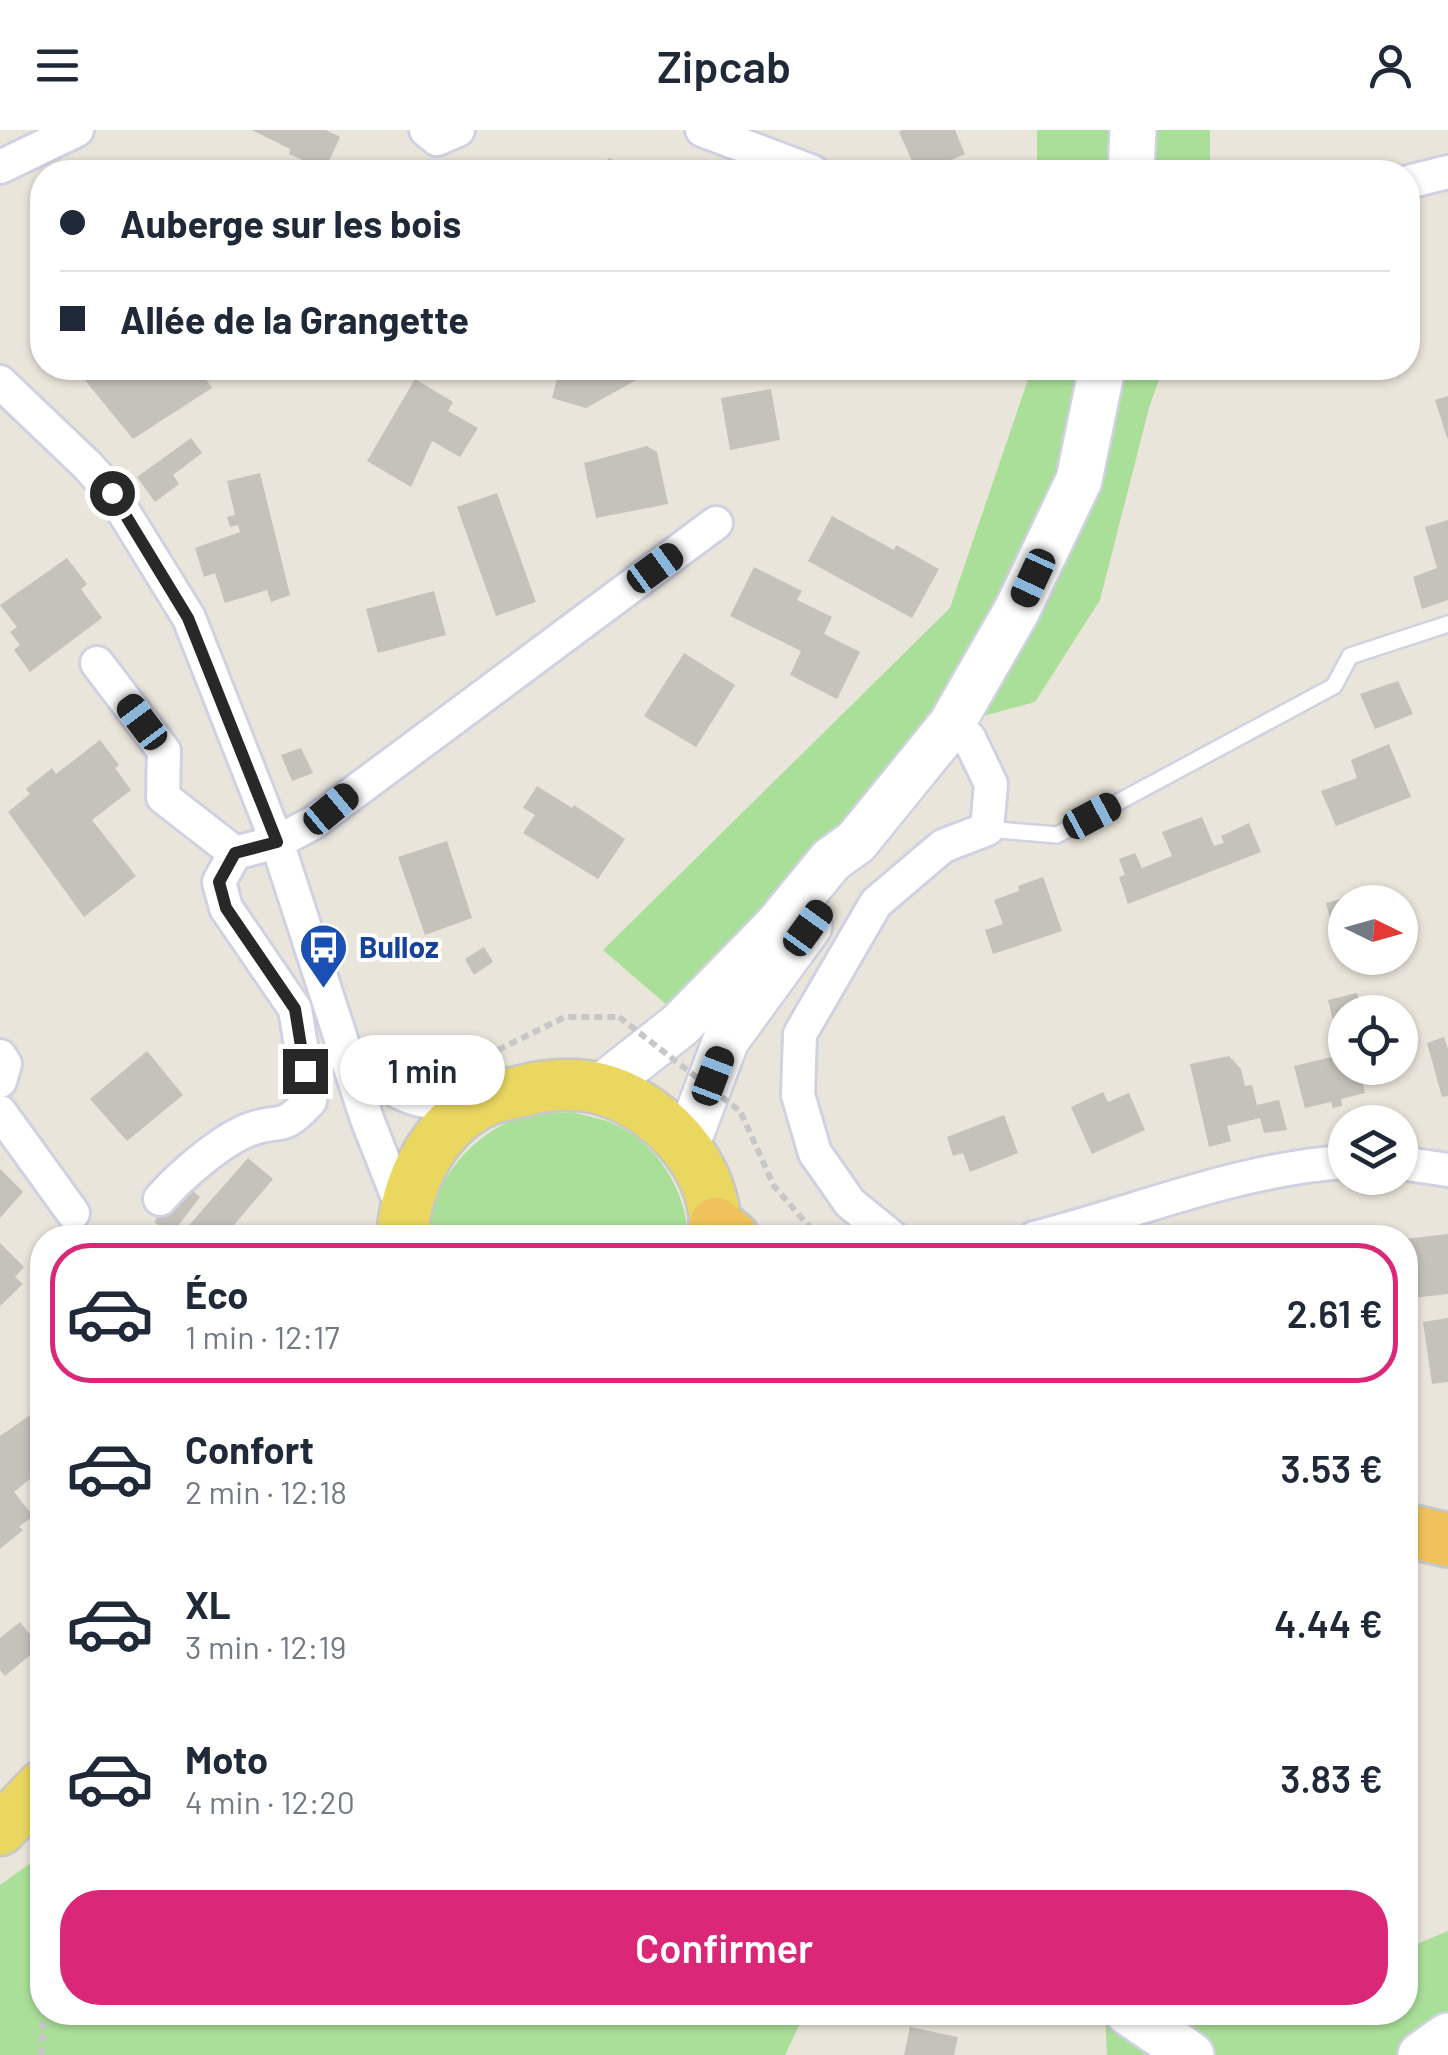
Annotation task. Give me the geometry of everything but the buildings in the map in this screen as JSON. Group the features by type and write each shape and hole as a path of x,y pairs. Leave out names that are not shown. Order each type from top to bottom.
{"highway":[{"path":"1418,1533 1448,1540"}],"main road":[{"path":"1132,160 1133,130"},
{"path":"600,1088 680,1025 777,926 831,860 856,842 951,725 1017,610 1079,480 1100,380"},
{"path":"686,1146 726,1040 848,872 856,842"},
{"path":"403,1225 414,1178 432,1147 456,1120 486,1100 556,1082 600,1088 648,1110 686,1146 706,1183 719,1225"},
{"path":"0,1833 30,1799"},
{"path":"0,1833 30,1815"},
{"path":"1147,2025 1191,2055"},
{"path":"1421,2055 1448,2036"}],"street":[{"path":"0,167 76,130"},
{"path":"426,130 437,139 458,130"},
{"path":"702,130 781,160"},
{"path":"1420,179 1448,172"},
{"path":"0,382 112,493 188,618 277,842 403,1225"},
{"path":"160,1199 183,1173 248,1130 290,1123 310,1102 295,1009 226,908 219,882 235,853 277,842 314,823 716,524"},
{"path":"97,663 164,752 163,797 235,853"},
{"path":"877,1225 850,1203 815,1153 798,1095 800,1034 876,903 943,846 988,828 991,784 969,738 951,725"},
{"path":"0,1056 5,1064 0,1081"},
{"path":"348,1056 396,1093 434,1105 486,1100"},
{"path":"0,1112 74,1213"},
{"path":"1078,1225 1220,1183 1304,1164 1328,1163"},
{"path":"1418,1166 1448,1170"}],"lane":[{"path":"988,828 1057,835 1334,686 1350,656 1448,624"}],"path":[{"path":"619,1018 740,1111 774,1186 808,1225"},
{"path":"41,2055 43,2025"}],"green space":[{"path":"1037,130 1210,130 1210,160 1037,160"},
{"path":"1028,380 1159,380 1100,600 1035,702 928,731 668,1006 603,950 950,608"},
{"path":"573,1112 628,1131 643,1142 666,1170 682,1202 687,1225 431,1225 437,1196 460,1159 494,1130 533,1114"},
{"path":"30,1864 30,2025 799,2025 785,2055 0,2055 0,1885"},
{"path":"1448,1931 1448,2055 1107,2055 1106,2025 1418,2025 1418,1944"}],"place":[{"name":"Bulloz","path":"324,990"}],"route":[{"path":"112,493 188,618 277,842 235,853 219,882 226,908 295,1009 305,1071"}]}
